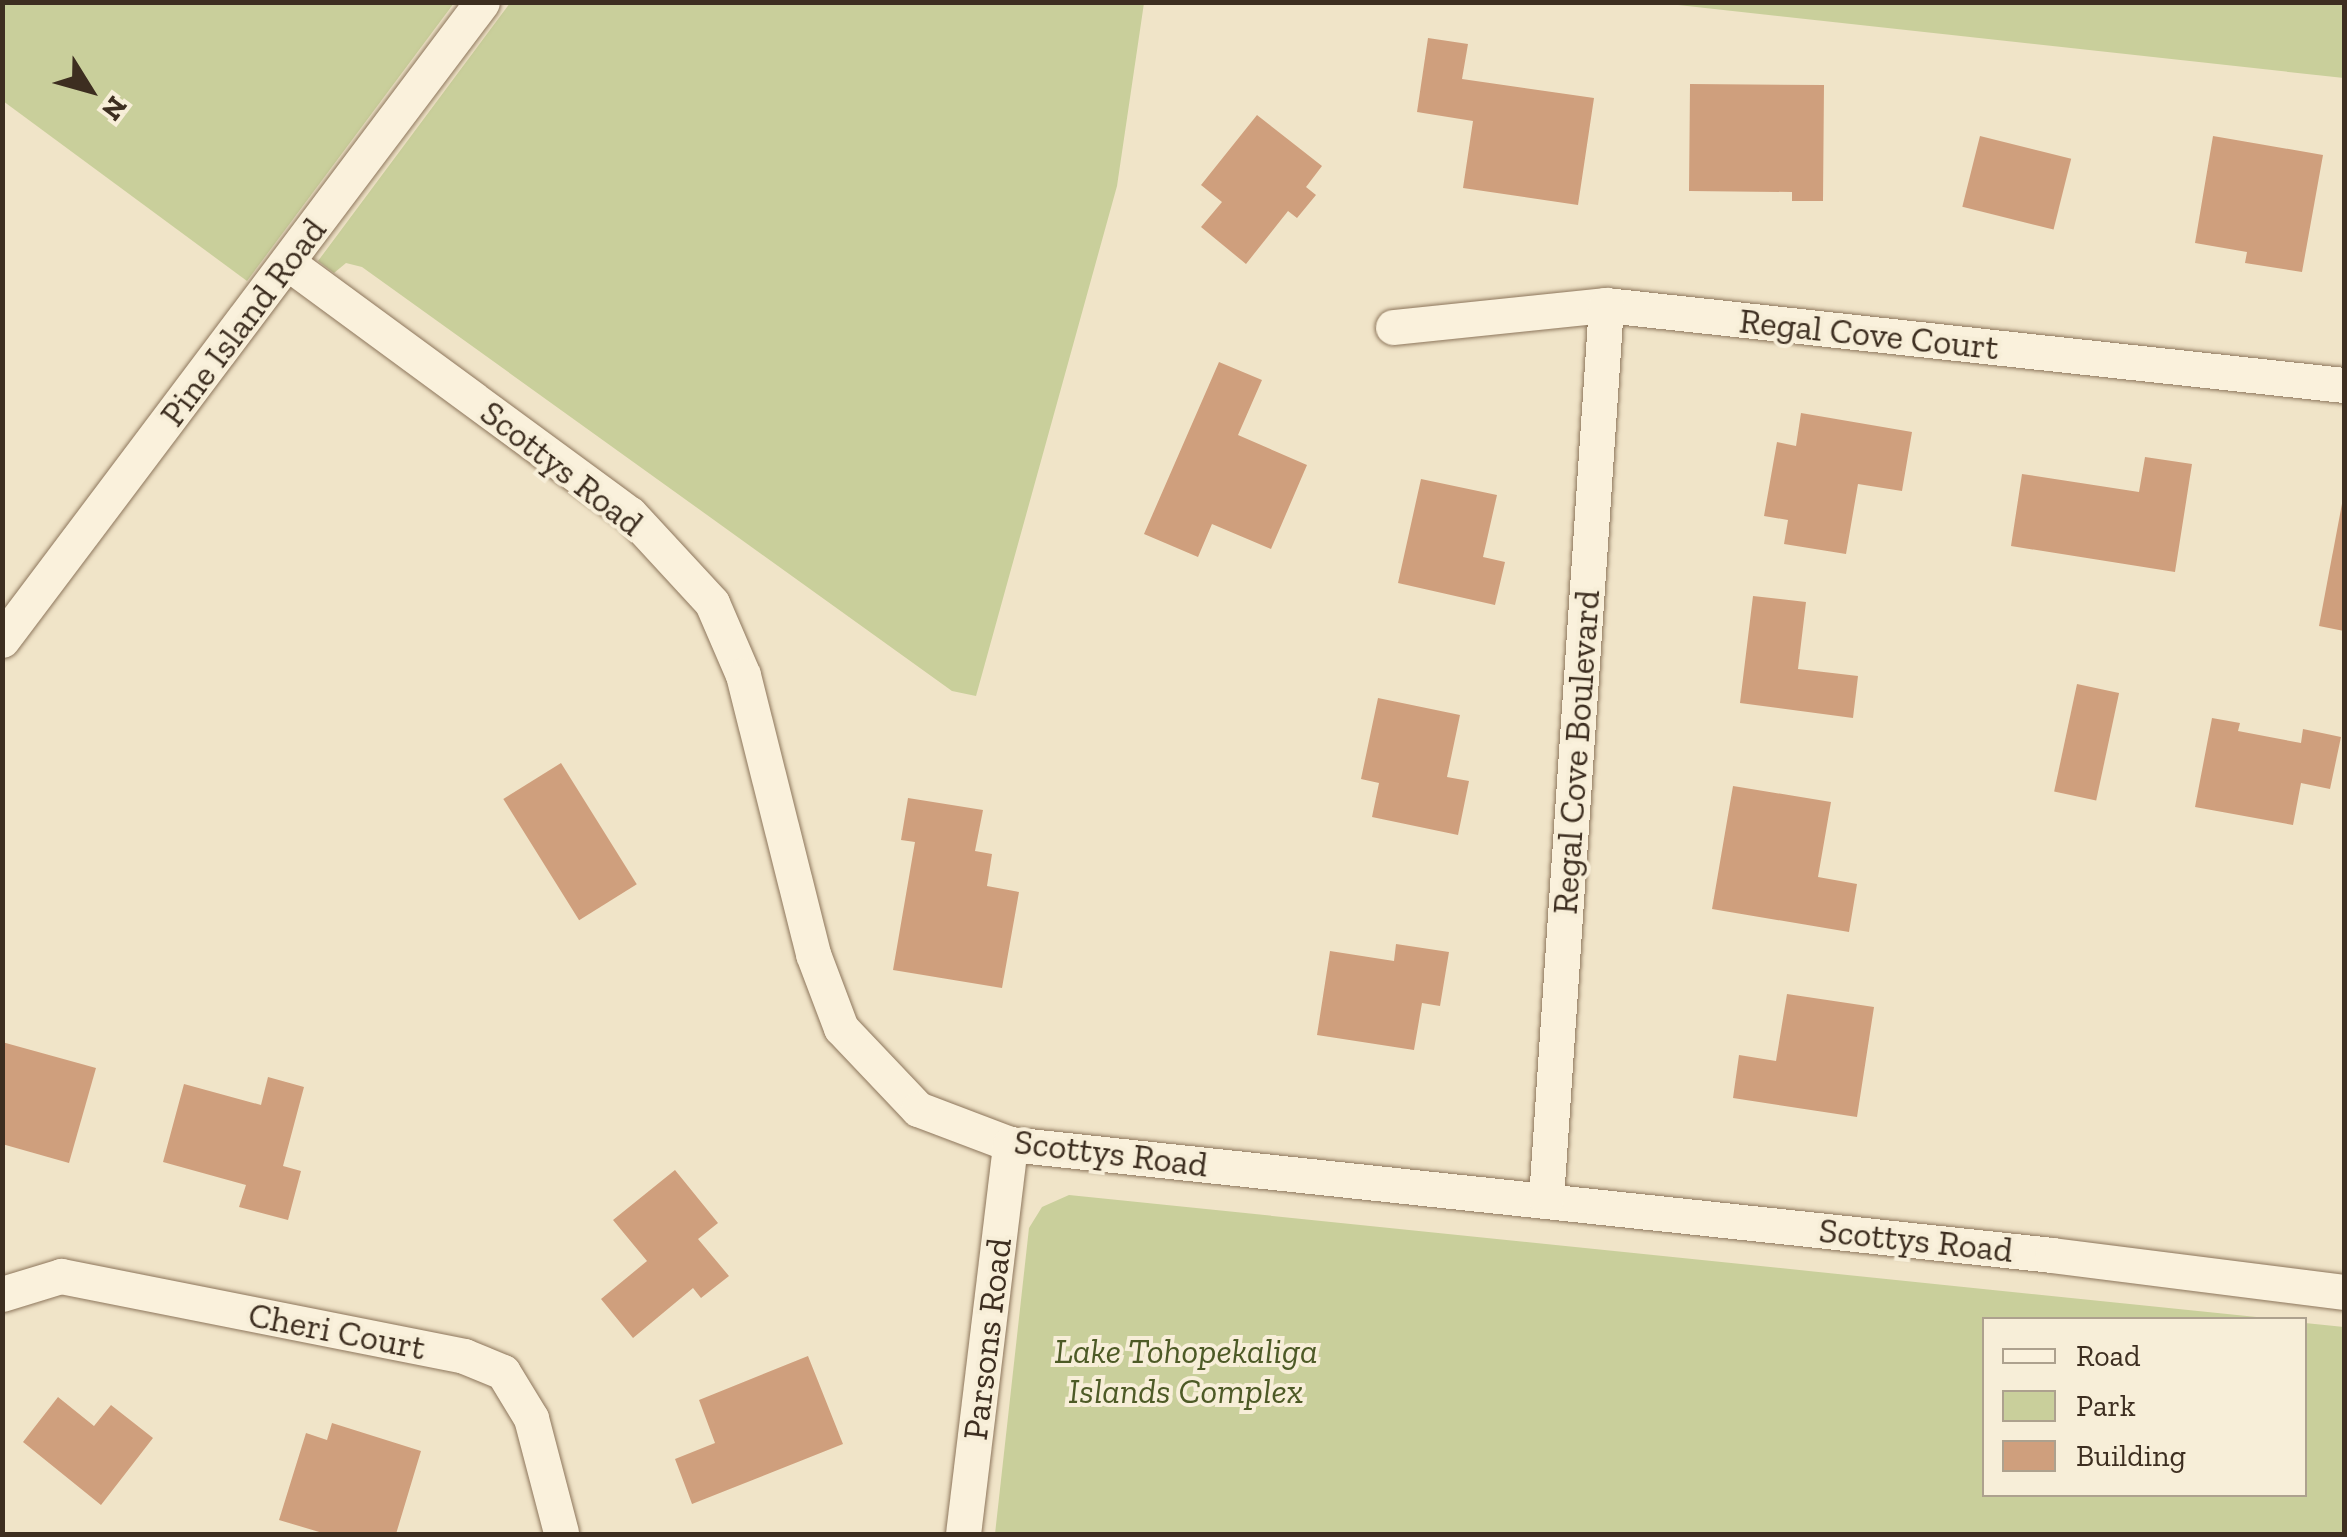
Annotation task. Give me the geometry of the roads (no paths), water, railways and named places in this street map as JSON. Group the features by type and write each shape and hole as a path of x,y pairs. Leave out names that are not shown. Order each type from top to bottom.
{"street":[{"name":"Pine Island Road","path":"2,640 482,2"},
{"name":"Scottys Road","path":"288,263 630,514 712,603 742,676 813,954 841,1028 918,1109 1010,1144 1546,1199 2344,1292"},
{"name":"Regal Cove Court","path":"1393,327 1606,305 2344,385"},
{"name":"Regal Cove Boulevard","path":"1546,1199 1606,305"},
{"name":"Parsons Road","path":"963,1534 1010,1144"},
{"name":"Cheri Court","path":"2,1294 61,1276 464,1356 503,1372 531,1418 561,1532"}],"park label":[{"name":"Lake Tohopekaliga Islands Complex","path":"1186,1371"}]}
